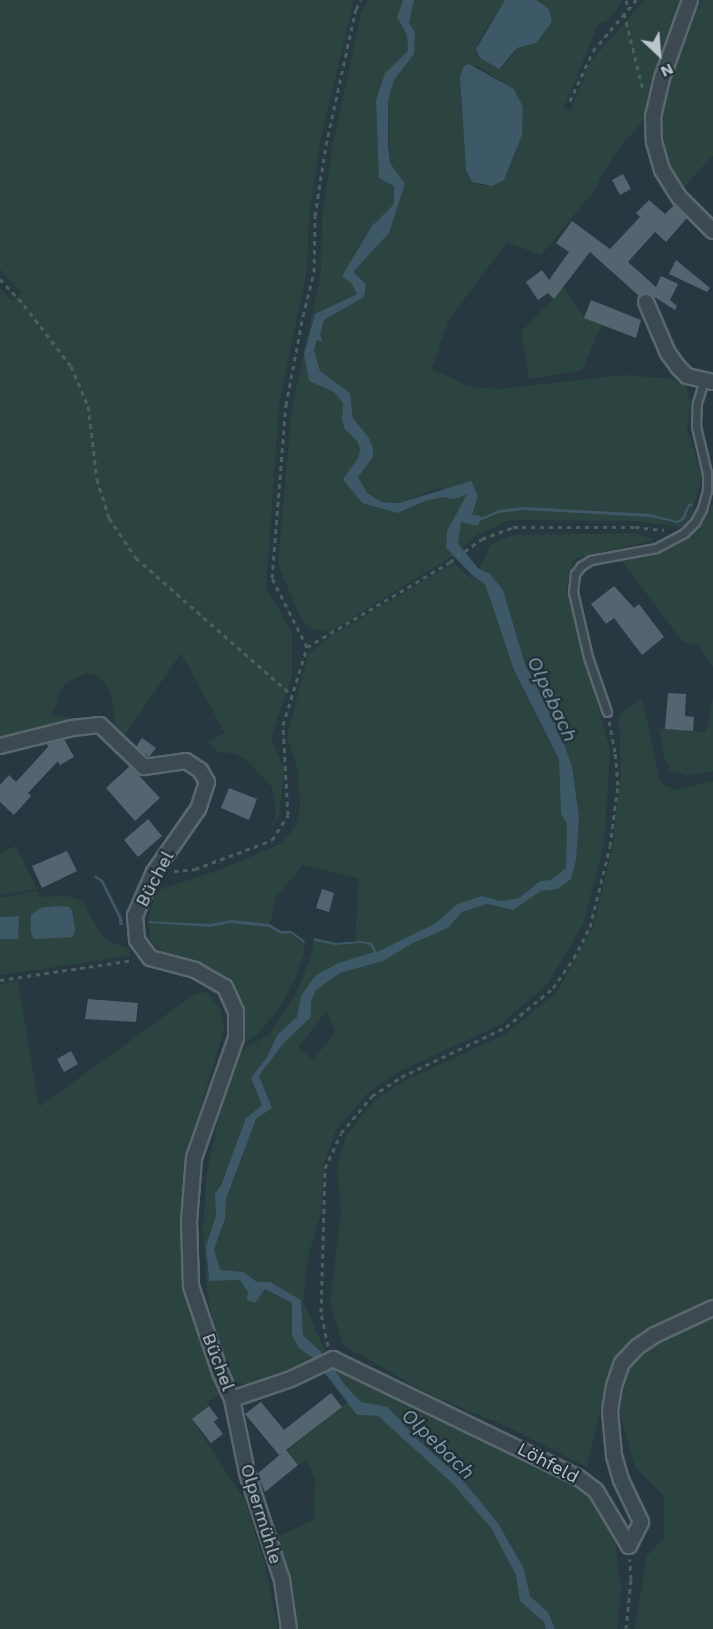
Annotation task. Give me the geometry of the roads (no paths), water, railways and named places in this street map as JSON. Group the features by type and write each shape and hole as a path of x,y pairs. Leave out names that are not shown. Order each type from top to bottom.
{"street":[{"path":"690,0 662,78 653,117 654,142 662,170 679,197 713,231"},
{"path":"646,302 668,353 678,367 687,376 708,381"},
{"name":"Büchel","path":"0,746 72,728 100,725 144,766 186,761 200,770 207,782 198,809 154,872 135,916 137,940 150,957 195,970 225,987 236,1012 236,1038 194,1158 189,1221 192,1286 220,1372 232,1399"},
{"name":"Löhfeld","path":"232,1399 331,1360 579,1478 596,1491 629,1545 641,1522 621,1480 614,1455 610,1411 614,1386 622,1363 638,1347 655,1335 713,1308"},
{"name":"Olpermühle","path":"232,1399 247,1473 282,1580 289,1629"}],"lane":[{"path":"607,712 588,657 573,591 575,574 581,566 591,560 656,548 684,533 702,509 707,490 707,473 696,426 697,403 708,381"}],"water":[{"path":"403,0 414,0 409,23 415,32 414,54 394,80 388,101 388,143 390,163 405,184 389,233 353,272 366,284 364,297 324,320 320,335 323,342 317,340 314,350 320,371 350,393 353,418 369,438 373,448 373,457 358,477 367,493 382,502 399,503 471,481 478,496 472,515 481,518 498,510 523,507 650,514 677,521 682,518 688,504 692,503 693,506 690,506 684,520 678,523 649,517 523,510 499,513 480,521 478,526 461,522 458,544 479,569 490,574 503,590 525,664 561,735 572,767 579,817 576,860 571,879 558,889 541,891 513,910 487,904 462,912 448,928 413,943 383,961 340,973 316,990 311,1002 311,1017 283,1044 259,1076 272,1108 256,1119 226,1199 225,1219 214,1249 220,1270 243,1272 257,1282 270,1282 301,1300 303,1335 322,1353 314,1359 299,1348 292,1336 292,1303 265,1289 255,1303 247,1300 248,1292 240,1280 209,1281 206,1246 216,1216 215,1194 222,1183 246,1118 262,1105 251,1078 267,1057 277,1035 297,1017 301,996 315,976 338,963 374,952 370,945 361,943 335,945 314,941 314,938 336,943 361,941 372,943 377,952 436,923 457,904 482,896 500,901 519,898 540,881 551,880 566,868 567,824 561,814 559,759 514,670 485,584 473,576 446,548 447,531 467,494 454,499 444,497 425,501 398,513 362,503 343,479 358,458 360,450 358,442 345,430 342,420 343,403 334,392 309,381 304,354 315,314 357,294 352,284 342,276 372,226 394,204 394,186 379,178 376,100 385,73 408,51 407,35 397,17"},
{"path":"505,0 536,0 549,9 552,22 536,43 517,48 499,69 480,58 476,49"},
{"path":"469,64 514,89 523,107 522,135 504,180 492,186 472,182 466,170 460,77 464,66"},
{"path":"95,875 103,880 122,918 123,925 119,925 119,919 101,882 94,877"},
{"path":"69,907 72,911 75,930 73,937 34,939 31,932 31,915 40,908"},
{"path":"19,916 18,939 0,939 0,917"},
{"path":"231,920 270,924 281,931 291,931 305,941 304,943 291,933 281,934 269,927 231,923 210,927 149,923 148,921 210,924"},
{"path":"334,1369 361,1402 388,1407 419,1441 462,1479 498,1523 524,1569 530,1596 548,1612 555,1629 546,1629 544,1622 520,1601 516,1575 491,1528 453,1484 378,1416 357,1415 324,1372"}],"water label":[{"name":"Olpebach","path":"552,699"},
{"name":"Olpebach","path":"438,1444"}]}
